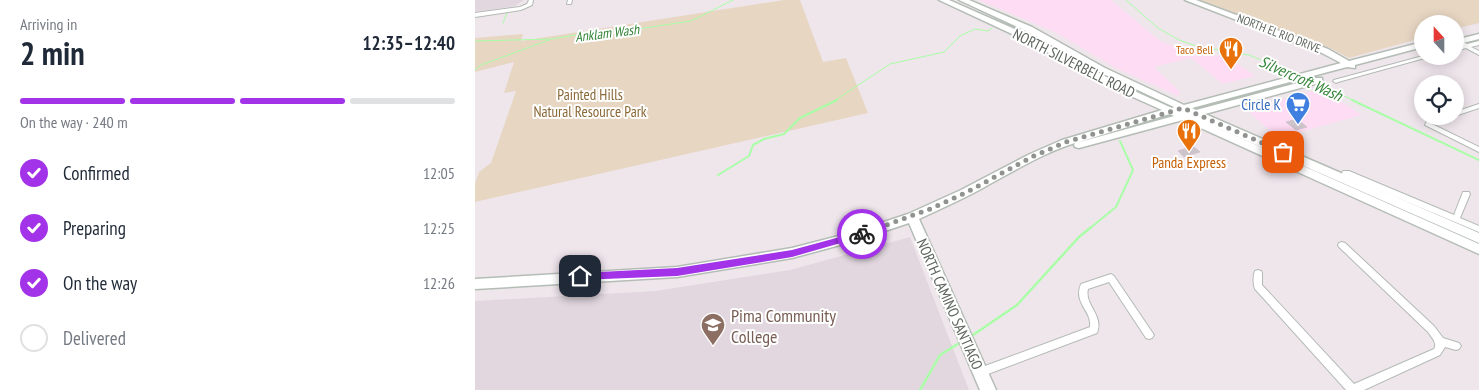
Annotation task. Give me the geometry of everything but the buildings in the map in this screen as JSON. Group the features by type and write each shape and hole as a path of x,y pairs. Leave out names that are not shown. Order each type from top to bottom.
{"main road":[{"name":"NORTH SILVERBELL ROAD","path":"943,0 1030,39 1118,87 1170,111 1183,113"},
{"name":"NORTH SILVERBELL ROAD","path":"963,0 1029,29 1183,113 1479,249"},
{"name":"NORTH EL RIO DRIVE","path":"1189,0 1325,51 1361,72"},
{"path":"1464,37 1479,28"},
{"path":"1464,40 1479,36"},
{"path":"1196,114 1294,79 1414,46"},
{"path":"1034,156 1269,89 1305,84 1361,72 1414,55"},
{"path":"475,284 677,272 792,253 855,236 912,217 965,193 1034,156 1090,134 1170,111"},
{"path":"1183,113 1196,114 1479,238"},
{"name":"NORTH CAMINO SANTIAGO","path":"912,217 988,390"}],"street":[{"path":"475,15 521,8 529,5 531,0"},
{"path":"1466,46 1479,43"},
{"path":"1466,46 1479,53"},
{"path":"1336,81 1361,72 1414,60"},
{"path":"1464,111 1479,106"},
{"path":"1428,125 1479,150"},
{"path":"1346,173 1479,229"},
{"path":"1456,219 1465,194"},
{"path":"1258,273 1258,286 1353,390 1437,352 1440,348 1440,342 1431,329 1342,246"},
{"path":"980,372 1094,330 1095,322 1082,295 1084,287 1111,278 1149,335"},
{"path":"1440,342 1456,346"}],"shaded area":[{"path":"475,0 524,0 515,6 475,12"},
{"path":"979,0 1111,0 1160,41 1178,48 1229,58 1255,76 1223,84 1191,58 1154,67 1180,92 1178,96 1114,67 1055,32"},
{"path":"1317,90 1327,93 1362,115 1278,138 1250,113 1250,108"},
{"name":"Pima Community College","path":"910,237 969,390 475,390 475,301 655,291 790,270"}],"green space":[{"name":"Painted Hills Natural Resource Park","path":"784,0 800,0 823,62 846,58 868,113 475,202 475,184 479,172 491,163 516,91 504,93 514,62 475,72 475,38 523,34 521,41"},
{"path":"1199,0 1479,0 1479,23 1464,27 1464,15 1414,15 1414,40 1349,58 1330,48"}],"waterway":[{"name":"Anklam Wash","path":"475,41 552,39 593,32 638,29 691,21 733,0"},
{"name":"Silvercroft Wash","path":"1126,0 1158,28 1179,40 1196,46 1249,55 1298,75"},
{"path":"503,23 507,13"},
{"path":"834,101 890,64 944,52 960,36 975,29 988,31 992,28"},
{"path":"475,70 481,65 549,40"},
{"name":"Silvercroft Wash","path":"1316,83 1355,101"},
{"path":"718,175 749,156 753,145 764,139 784,134 800,118 837,100"},
{"name":"Silvercroft Wash","path":"1352,100 1479,160"},
{"path":"1089,229 1116,207 1133,170 1120,141"},
{"path":"970,337 1017,305 1079,237 1090,228"},
{"path":"920,390 940,355 961,342"}],"way so far":[{"path":"862,234 930,209 965,193 1009,168 1066,142 1183,108 1283,152"}],"place":[{"name":"Taco Bell","path":"1231,70"},
{"name":"Circle K","path":"1298,125"},
{"name":"Panda Express","path":"1189,152"},
{"name":"Pima Community College","path":"713,346"}],"route":[{"path":"580,276 677,272 792,253 862,234"}]}
